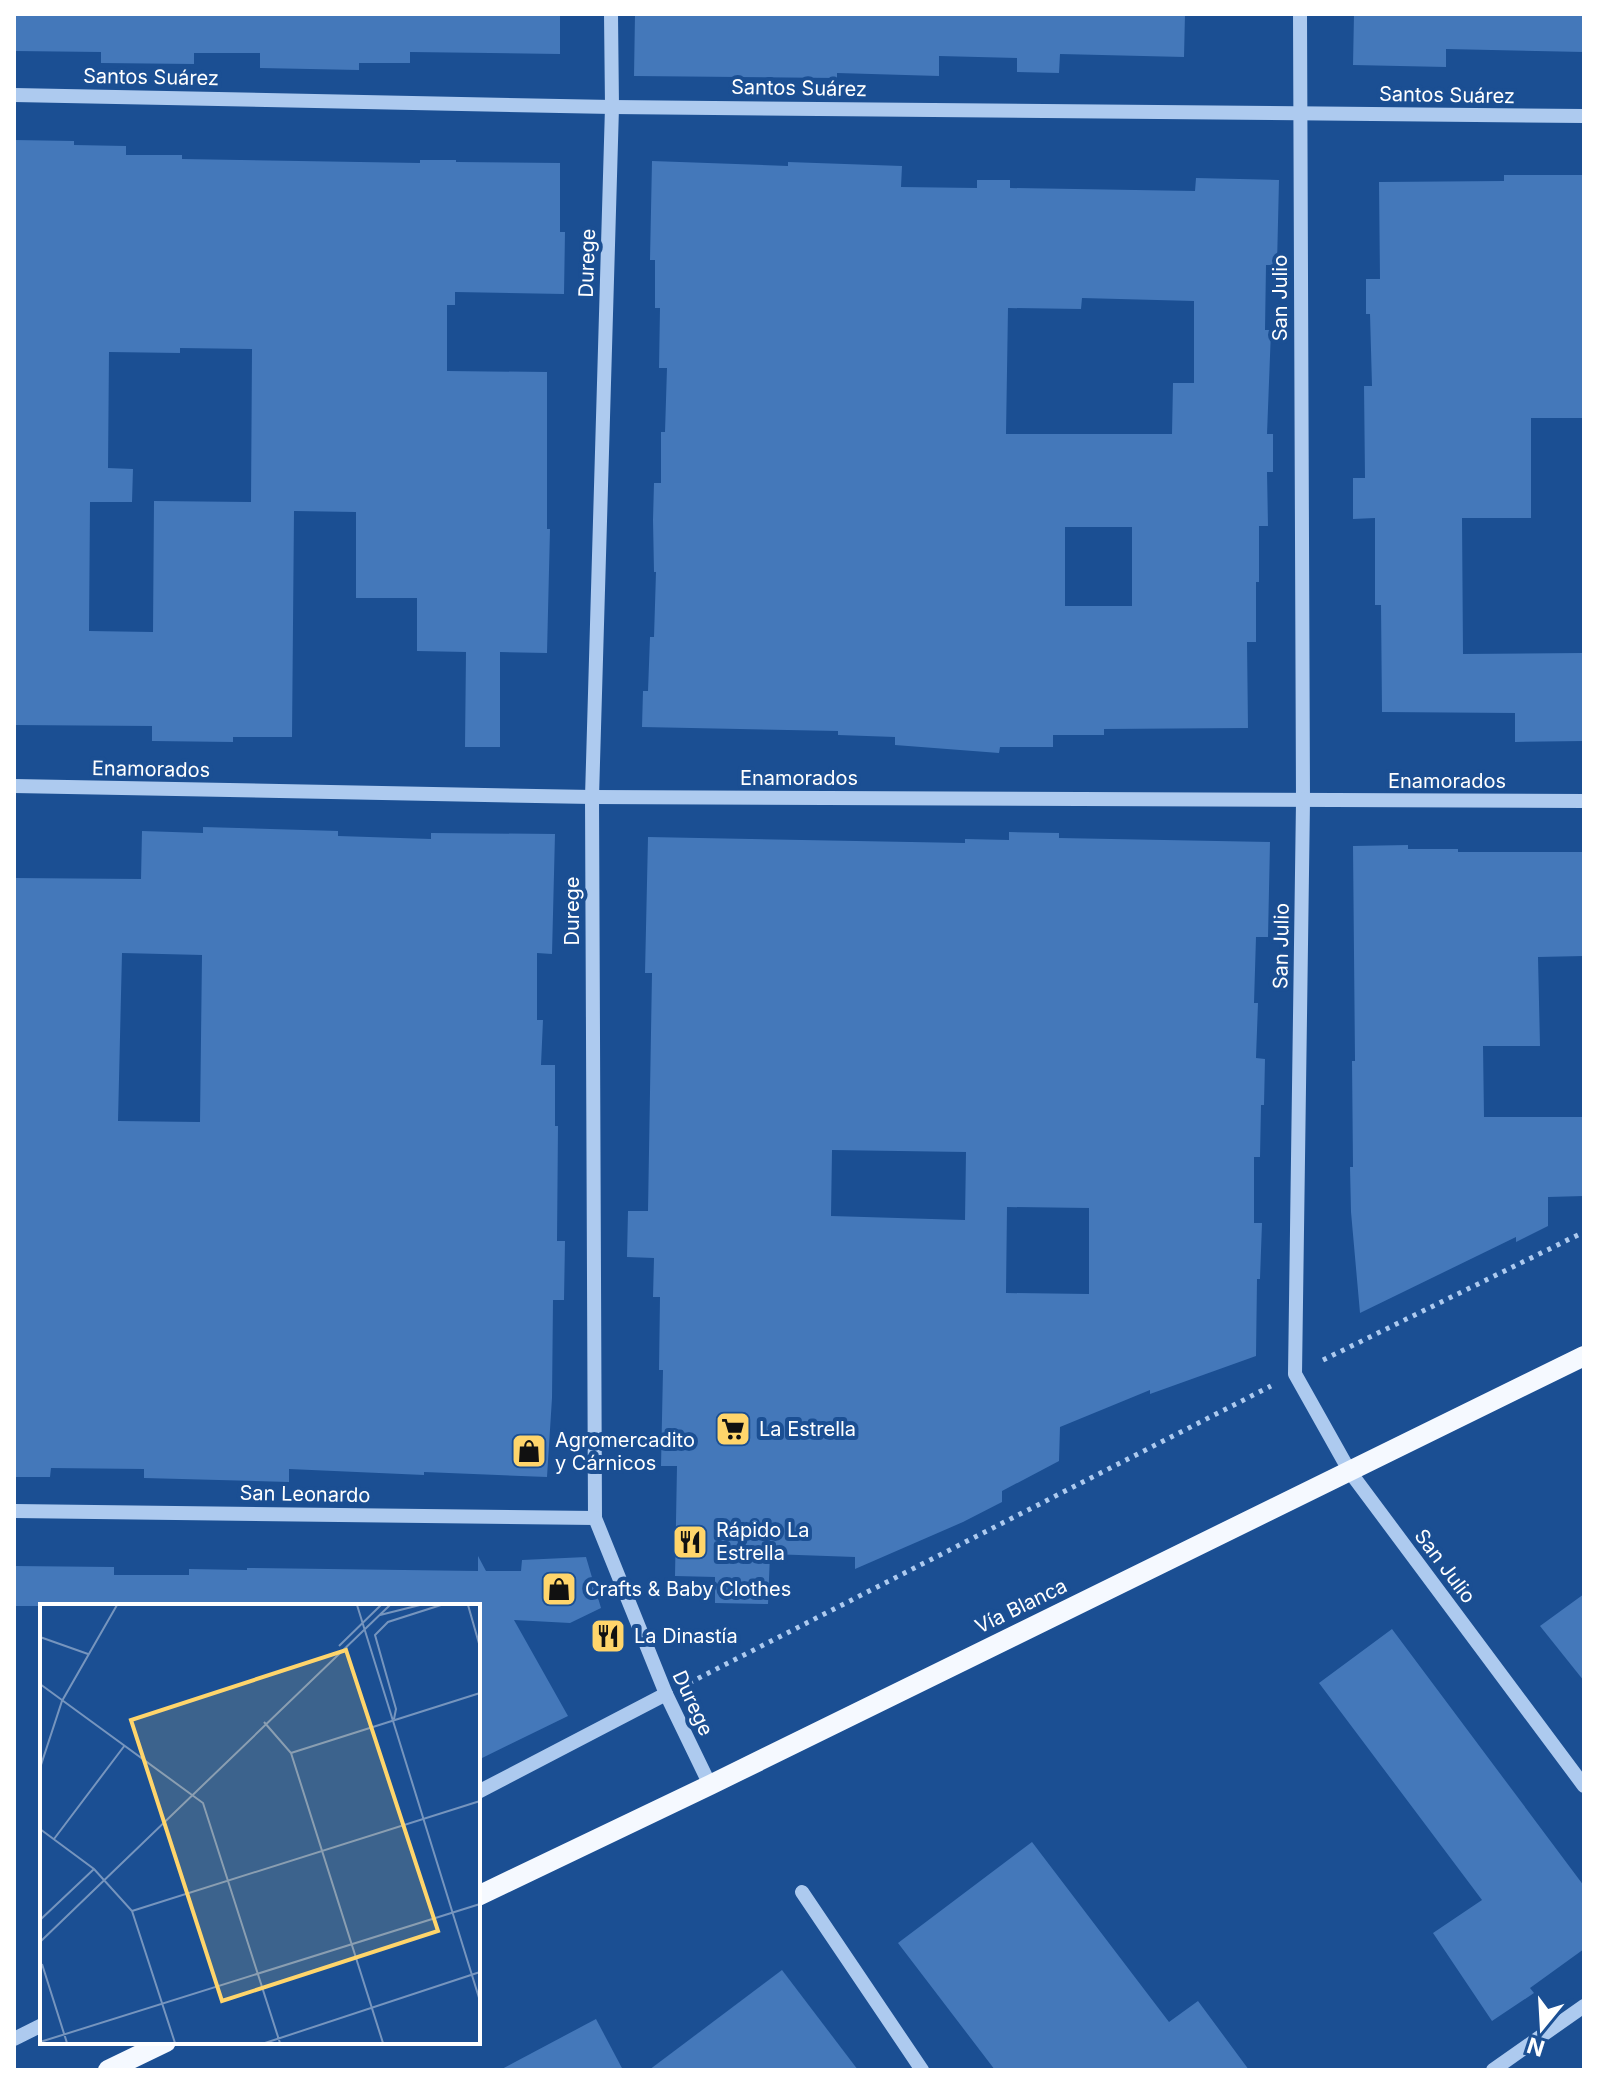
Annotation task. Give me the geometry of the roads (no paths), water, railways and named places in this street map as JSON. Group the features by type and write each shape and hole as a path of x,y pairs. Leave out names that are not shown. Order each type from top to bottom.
{"main road":[{"name":"Vía Blanca","path":"480,1895 1584,1356"},
{"path":"108,2070 162,2044"}],"street":[{"name":"Durege","path":"611,14 612,107 592,797 595,1518 666,1694 710,1785"},
{"name":"San Julio","path":"1300,14 1303,801 1295,1374 1350,1472 1584,1786"},
{"name":"Santos Suárez","path":"14,95 612,107 1584,116"},
{"name":"Enamorados","path":"14,786 592,797 1584,801"},
{"name":"San Leonardo","path":"14,1511 595,1518"},
{"path":"480,1791 666,1694"},
{"path":"802,1892 922,2070"},
{"path":"1493,2070 1584,2006"},
{"path":"14,2039 40,2026"}],"place":[{"name":"La Estrella","path":"733,1429"},
{"name":"Agromercadito y Cárnicos","path":"529,1451"},
{"name":"Rápido La Estrella","path":"690,1542"},
{"name":"Crafts & Baby Clothes","path":"559,1589"},
{"name":"La Dinastía","path":"608,1636"}]}
